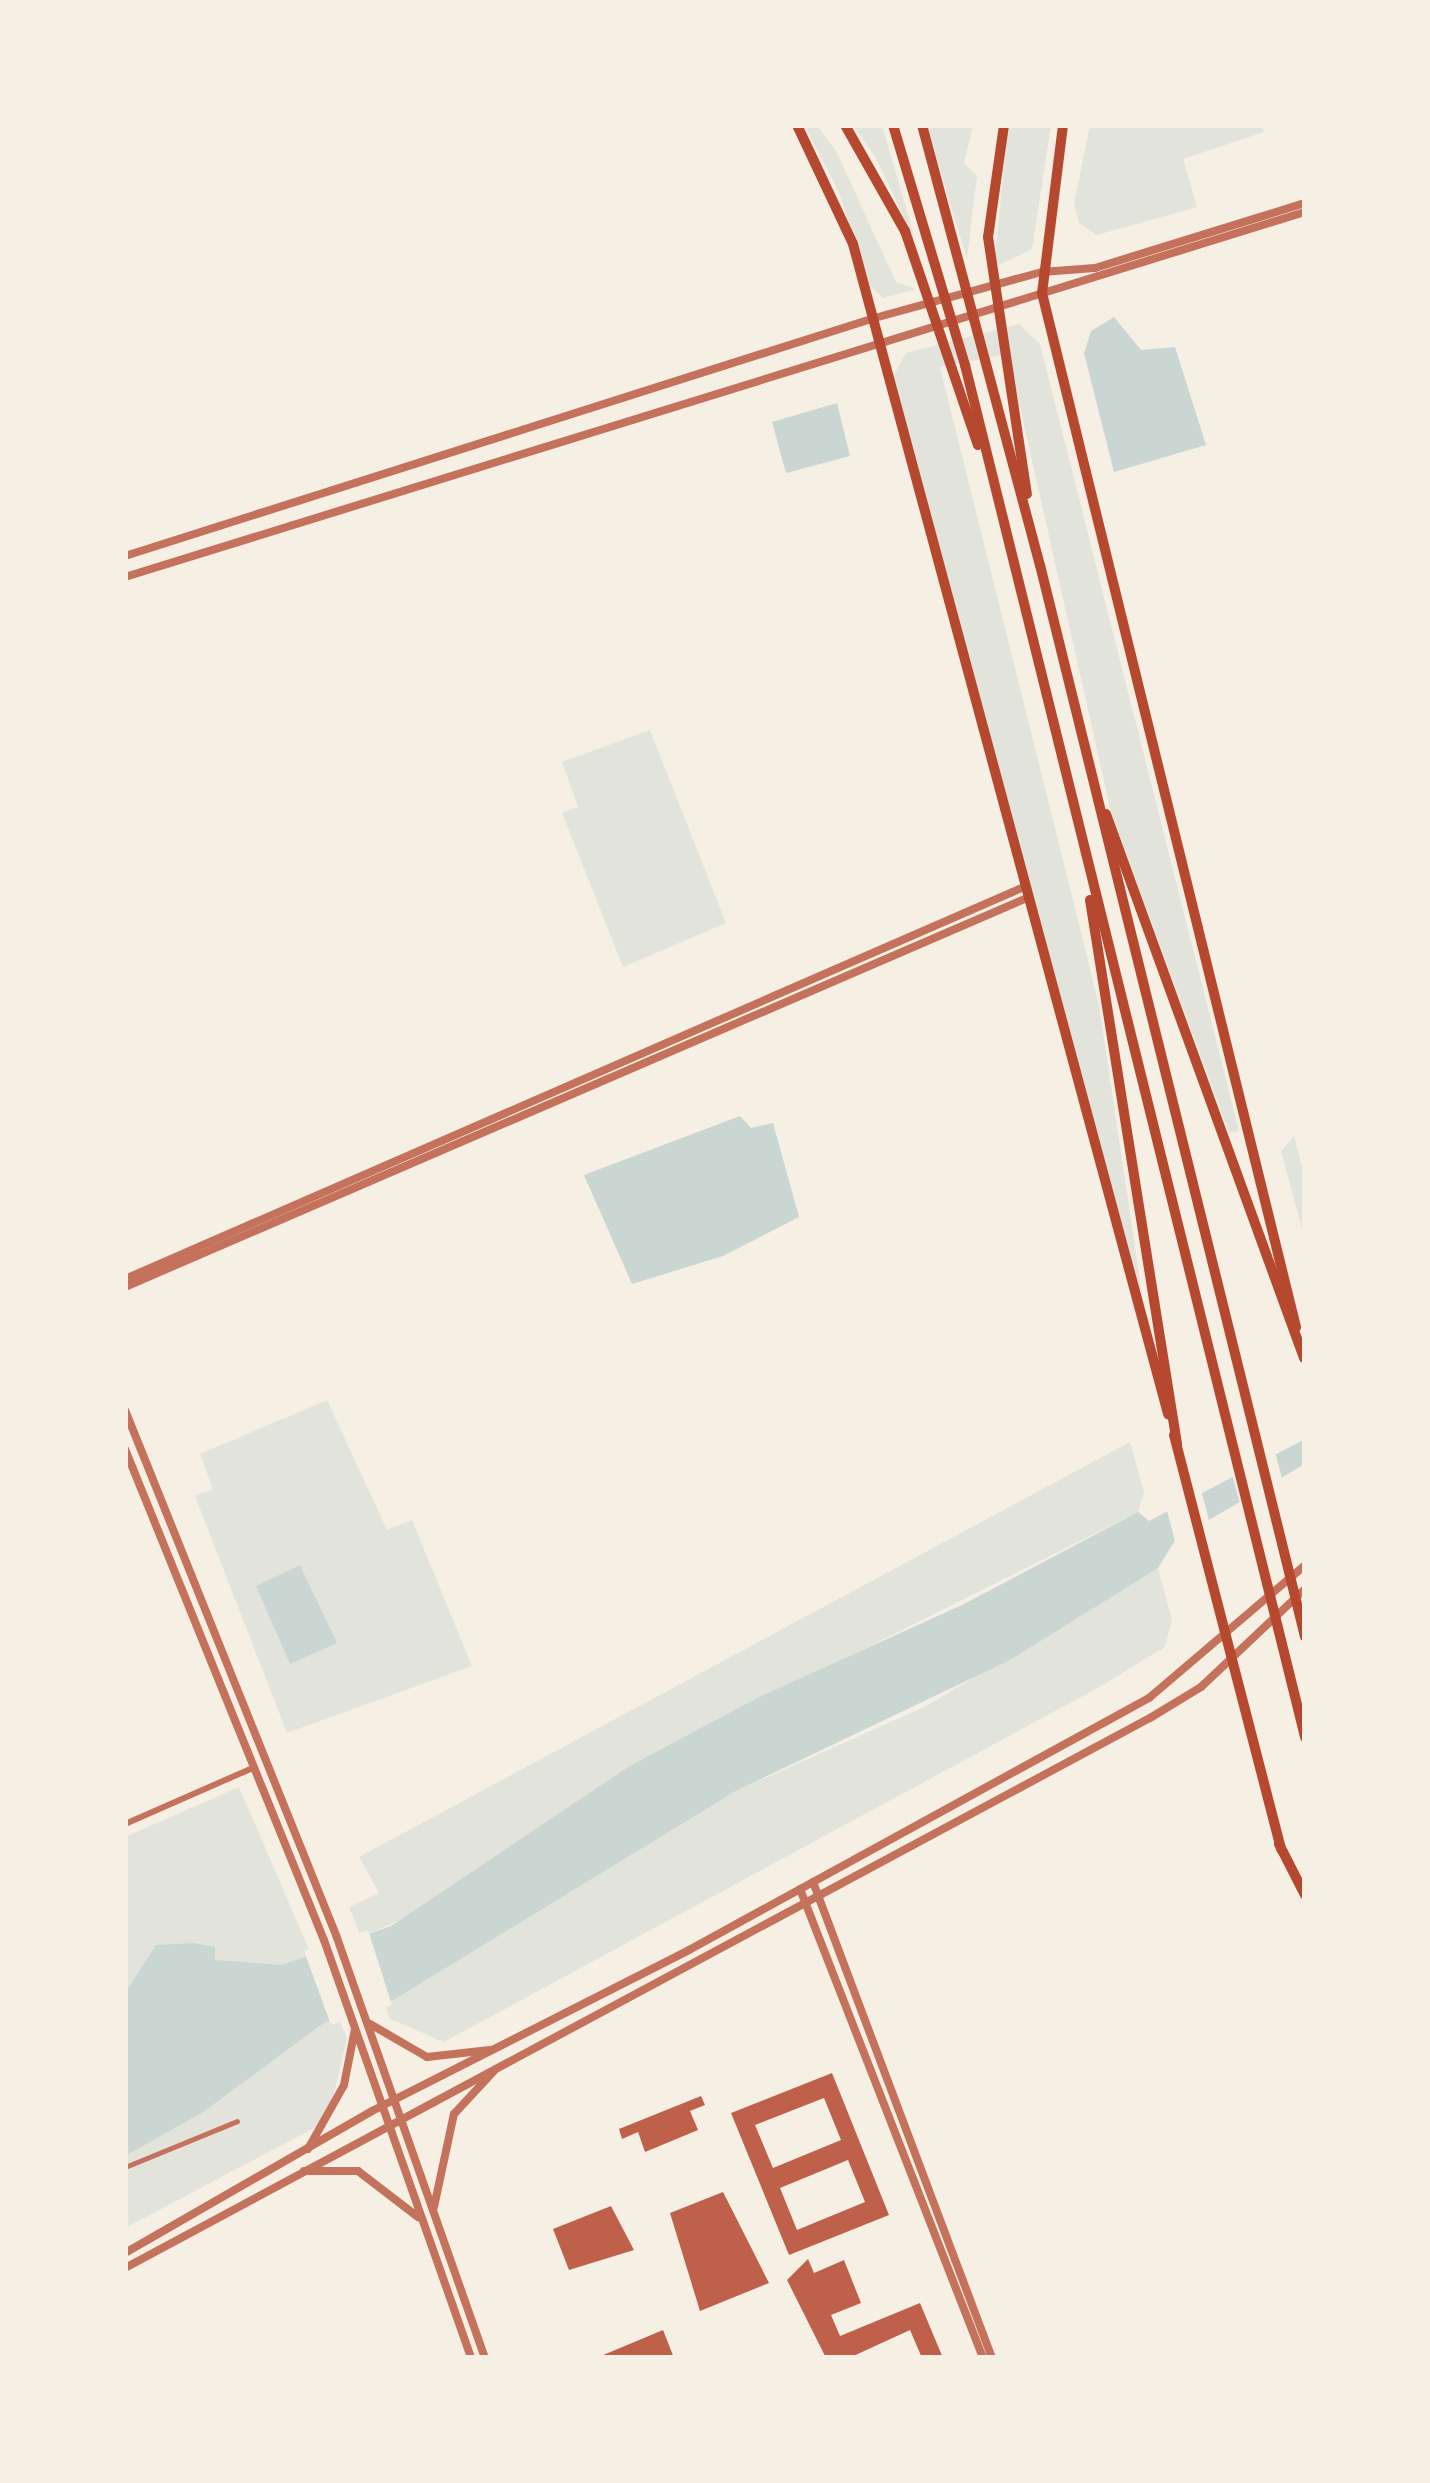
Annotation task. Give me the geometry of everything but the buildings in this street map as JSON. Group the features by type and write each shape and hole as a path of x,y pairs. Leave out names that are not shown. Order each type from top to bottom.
{"main road":[{"path":"797,125 835,195 872,319 1177,1444 1228,1663 1279,1844 1305,1902"},
{"path":"845,125 878,171 960,367"},
{"path":"893,125 940,272 960,367 1012,556 1216,1361 1305,1736"},
{"path":"922,125 1040,565 1305,1637"},
{"path":"1004,125 991,176 990,256 1002,356 1040,565"},
{"path":"1063,125 1042,293 1304,1360"},
{"path":"1086,762 1304,1360"},
{"path":"1068,787 1122,1061 1177,1444"},
{"path":"1279,1844 1305,1895"}],"street":[{"path":"125,556 872,319 1042,272 1095,268 1305,203"},
{"path":"125,576 876,338 1042,293 1305,212"},
{"path":"125,1279 1025,893"},
{"path":"125,1288 1025,893"},
{"path":"125,1410 336,1935 485,2358"},
{"path":"125,1449 250,1770 324,1940 471,2358"},
{"path":"125,2253 301,2158 384,2105 508,2045 1149,1698 1223,1642 1305,1565"},
{"path":"125,2268 1150,1718 1228,1663 1305,1589"},
{"path":"125,1824 250,1770"},
{"path":"812,1882 992,2358"},
{"path":"800,1888 984,2358"},
{"path":"366,2018 393,2044 444,2060 508,2045"},
{"path":"301,2158 344,2085 354,2021"},
{"path":"434,2216 433,2182 450,2122 502,2063"},
{"path":"125,2168 237,2120"},
{"path":"300,2172 358,2171 395,2192 423,2223"}],"shaded area":[{"path":"804,125 817,125 837,153 896,282 916,289 883,298 870,286 838,190"},
{"path":"853,125 882,125 917,246 876,158"},
{"path":"926,125 973,125 964,163 977,176 967,259"},
{"path":"1008,125 1051,125 1032,249 994,267"},
{"path":"1090,125 1262,125 1264,132 1183,159 1197,207 1097,235 1079,223 1074,204"},
{"path":"1114,317 1141,350 1175,347 1206,445 1114,472 1084,353 1091,331"},
{"path":"1019,324 1040,344 1239,1131 1229,1133 1111,812 1008,354 940,367 1099,1005 1146,1321 892,378 906,353"},
{"path":"837,403 850,456 786,473 772,422"},
{"path":"650,730 726,923 623,967 562,813 578,807 562,762"},
{"path":"740,1116 751,1128 773,1123 799,1217 723,1256 632,1284 584,1175"},
{"path":"1294,1136 1305,1178 1305,1240 1281,1151"},
{"path":"327,1400 387,1530 412,1520 472,1666 287,1733 195,1496 213,1489 200,1454"},
{"path":"1305,1439 1305,1464 1176,1539 1158,1568 1010,1660 734,1792 385,2005 325,2022 203,2112 125,2156 125,1993 156,1945 194,1943 215,1947 215,1960 282,1965 391,1926 628,1767 759,1697 962,1605 1138,1512 1149,1521"},
{"path":"1130,1442 1144,1492 1138,1512 628,1767 414,1914 361,1937 349,1907 379,1893 359,1857"},
{"path":"300,1565 337,1643 290,1664 256,1586"},
{"path":"1158,1568 1172,1620 1165,1647 1096,1689 444,2042 390,2019 385,2005 397,1994 556,1894 734,1792 926,1706"},
{"path":"239,1787 347,2038 333,2098 316,2127 125,2228 125,1837"}],"pier":[{"path":"1275,1452 1283,1482 1241,1507 1232,1474"},
{"path":"1201,1490 1210,1524 1176,1545 1166,1507"},
{"path":"368,1930 392,2005 331,2025 304,1951"}]}
